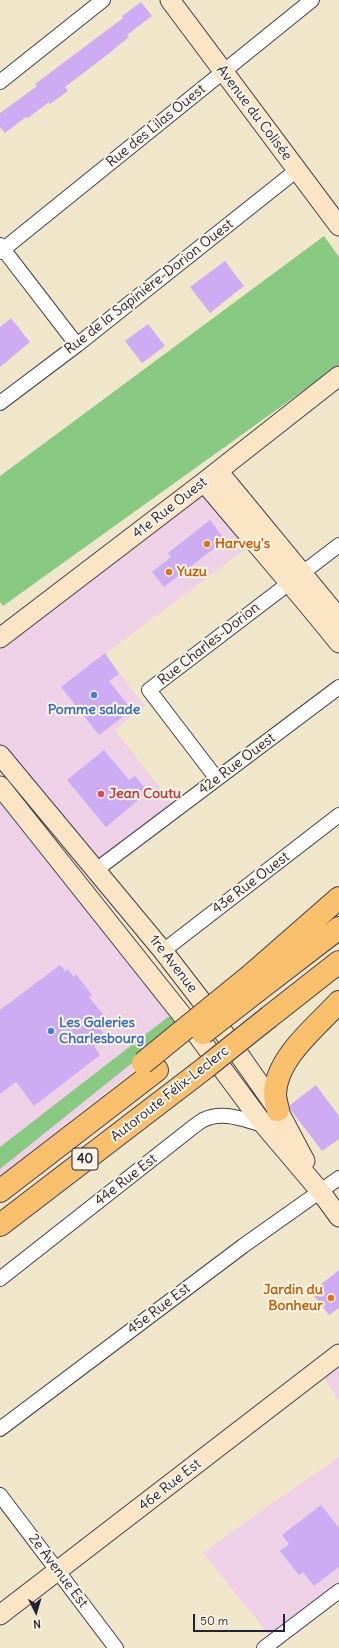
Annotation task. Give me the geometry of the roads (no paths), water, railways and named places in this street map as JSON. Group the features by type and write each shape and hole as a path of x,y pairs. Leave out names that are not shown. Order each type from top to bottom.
{"highway":[{"path":"254,983 339,898"},
{"name":"Autoroute Félix-Leclerc","path":"0,1191 150,1066 254,983 339,928"},
{"name":"Autoroute Félix-Leclerc","path":"0,1225 171,1094 339,962"},
{"path":"271,1118 280,1072 285,1063 298,1046 339,1002"},
{"path":"0,1176 150,1066"}],"street":[{"path":"0,82 103,0"},
{"name":"Avenue du Colisée","path":"170,0 339,226"},
{"name":"Rue des Lilas Ouest","path":"1,249 312,0"},
{"name":"Rue de la Sapinière-Dorion Ouest","path":"0,403 77,345 297,170"},
{"path":"1,249 77,345"},
{"name":"41e Rue Ouest","path":"0,638 339,376"},
{"path":"211,476 252,539 339,618"},
{"name":"Rue Charles-Dorion","path":"217,779 149,690 339,545"},
{"path":"296,578 339,643"},
{"name":"42e Rue Ouest","path":"96,870 339,687"},
{"name":"1re Avenue","path":"0,755 163,950 200,999 271,1118 339,1217"},
{"name":"1re Avenue","path":"0,786 160,986 271,1118"},
{"name":"43e Rue Ouest","path":"163,950 339,815"},
{"name":"44e Rue Est","path":"0,1279 203,1120 217,1116 271,1118"},
{"name":"45e Rue Est","path":"0,1430 243,1246 339,1178"},
{"name":"46e Rue Est","path":"0,1615 339,1354"},
{"name":"2e Avenue Est","path":"0,1495 116,1648"},
{"path":"264,1648 339,1591"}],"place":[{"name":"Harvey's","path":"207,544"},
{"name":"Yuzu","path":"169,572"},
{"name":"Pomme salade","path":"94,695"},
{"name":"Jean Coutu","path":"101,794"},
{"name":"Les Galeries Charlesbourg","path":"51,1031"},
{"name":"Jardin du Bonheur","path":"331,1298"}]}
